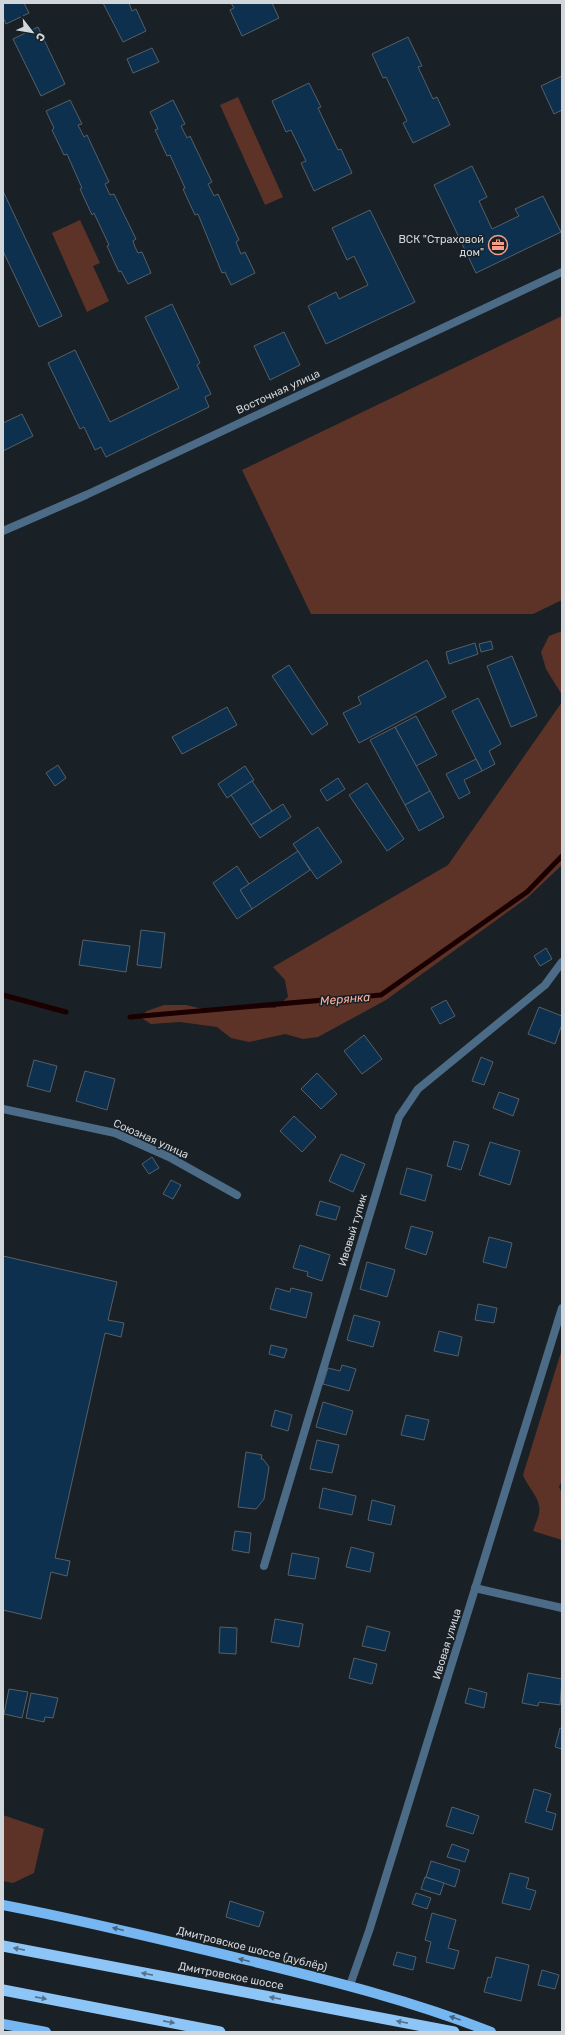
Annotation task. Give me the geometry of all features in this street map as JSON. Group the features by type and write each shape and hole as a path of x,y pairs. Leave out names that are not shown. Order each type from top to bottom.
{"highway":[{"name":"Дмитровское шоссе","path":"3,1946 454,2032"},
{"path":"3,1990 220,2032"}],"main road":[{"name":"Дмитровское шоссе (дублёр)","path":"3,1905 89,1922 350,1985 409,2002 491,2032"},
{"path":"3,2024 46,2032"}],"street":[{"name":"Восточная улица","path":"3,531 86,495 562,272"},
{"name":"Ивовый тупик","path":"264,1566 399,1117 418,1089 545,985 562,962"},
{"name":"Союзная улица","path":"3,1109 115,1133 169,1156 237,1195"},
{"name":"Ивовая улица","path":"350,1985 369,1931 562,1308"},
{"path":"475,1588 562,1608"}],"shaded area":[{"path":"238,97 283,197 265,205 220,105"},
{"path":"80,220 100,263 93,266 109,301 87,312 52,233"},
{"path":"562,316 562,600 533,614 311,614 242,470"},
{"path":"562,631 562,695 546,669 541,652 549,636"},
{"path":"562,702 562,865 527,898 386,1000 318,1037 303,1039 285,1034 249,1042 231,1038 217,1027 180,1022 151,1024 140,1017 147,1011 164,1005 186,1005 203,1009 239,1006 275,1008 288,997 285,980 273,967 448,865"},
{"path":"562,1349 562,1480 559,1487 562,1493 562,1540 533,1531 539,1516 539,1506 537,1498 523,1475"},
{"path":"3,1815 44,1829 34,1873 13,1883 3,1881"}],"building":[{"path":"3,3 24,3 29,13 6,24 3,17"},
{"path":"103,3 129,3 132,11 136,9 146,31 123,42"},
{"path":"231,3 272,3 279,18 242,36 230,10 234,8"},
{"path":"38,27 65,84 41,96 13,39"},
{"path":"408,37 422,66 418,67 433,99 437,97 450,125 413,143 403,123 407,121 386,77 383,78 372,54"},
{"path":"152,48 159,62 133,73 127,59"},
{"path":"562,76 562,110 554,114 541,86"},
{"path":"309,83 321,107 318,108 338,150 341,149 352,173 314,191 301,163 306,161 291,130 286,132 272,101"},
{"path":"70,100 82,124 78,125 84,137 87,135 109,182 105,184 110,195 114,194 136,239 133,241 135,247 138,253 142,252 151,273 128,284 121,271 119,272 107,246 109,245 94,213 92,215 80,189 82,188 67,154 64,155 52,130 54,128 46,111"},
{"path":"173,100 185,124 181,126 187,138 190,136 212,182 208,184 214,196 218,194 239,240 236,242 241,254 245,252 255,273 231,285 225,272 222,273 198,214 195,215 170,155 167,156 155,130 158,129 150,112"},
{"path":"472,166 487,197 479,201 492,229 519,216 515,209 543,196 561,232 476,273 434,185"},
{"path":"3,191 62,316 39,327 3,251"},
{"path":"370,210 415,302 326,344 308,306 336,292 339,299 368,285 354,256 347,260 332,228"},
{"path":"172,304 200,363 197,365 211,394 205,397 209,407 106,457 101,447 95,450 84,427 80,429 48,363 75,350 110,422 179,388 145,317"},
{"path":"284,332 300,365 270,380 254,346"},
{"path":"22,414 33,436 3,451 3,423"},
{"path":"491,641 493,649 481,652 479,644"},
{"path":"475,643 478,654 449,664 446,652"},
{"path":"512,656 537,716 511,727 487,666"},
{"path":"427,660 446,697 359,743 343,713 361,704 358,697"},
{"path":"289,665 328,724 312,735 272,676"},
{"path":"478,698 501,744 489,751 495,764 482,771 452,711"},
{"path":"227,707 237,725 182,754 172,737"},
{"path":"416,716 437,755 416,766 395,727"},
{"path":"395,727 430,791 405,805 370,740"},
{"path":"476,759 482,771 464,780 470,793 459,799 446,774"},
{"path":"58,765 66,778 55,786 46,773"},
{"path":"245,766 254,780 227,798 218,784"},
{"path":"338,778 345,789 327,801 320,790"},
{"path":"252,781 272,811 251,825 231,795"},
{"path":"367,783 404,839 387,851 349,795"},
{"path":"430,791 444,817 419,831 405,805"},
{"path":"283,804 291,817 260,838 251,825"},
{"path":"318,827 342,862 317,879 293,844"},
{"path":"298,851 310,870 252,909 240,890"},
{"path":"237,866 249,884 240,890 252,909 237,919 213,883"},
{"path":"141,930 165,933 161,968 137,965"},
{"path":"83,940 130,946 126,972 79,965"},
{"path":"546,948 552,959 540,966 534,956"},
{"path":"446,1000 455,1016 440,1024 431,1008"},
{"path":"539,1007 562,1016 562,1024 555,1044 528,1034"},
{"path":"364,1035 382,1059 362,1074 344,1051"},
{"path":"481,1057 493,1062 484,1085 472,1081"},
{"path":"34,1060 57,1066 50,1092 27,1086"},
{"path":"85,1071 115,1079 107,1110 76,1101"},
{"path":"317,1073 337,1094 321,1109 301,1089"},
{"path":"499,1092 519,1099 513,1116 493,1108"},
{"path":"294,1116 316,1137 302,1152 280,1131"},
{"path":"454,1141 469,1145 461,1170 447,1166"},
{"path":"490,1142 520,1151 510,1185 479,1175"},
{"path":"341,1154 365,1164 353,1192 329,1181"},
{"path":"152,1157 159,1168 149,1174 142,1164"},
{"path":"407,1168 432,1175 425,1201 400,1194"},
{"path":"171,1180 181,1185 173,1199 163,1194"},
{"path":"320,1201 340,1207 336,1220 316,1215"},
{"path":"411,1226 433,1232 426,1255 405,1248"},
{"path":"489,1237 512,1243 506,1268 483,1262"},
{"path":"300,1245 330,1255 322,1281 307,1276 308,1272 293,1268"},
{"path":"3,1256 117,1282 108,1320 124,1323 121,1337 105,1333 55,1558 70,1561 67,1576 51,1572 41,1619 3,1610"},
{"path":"367,1262 395,1270 387,1297 360,1289"},
{"path":"276,1288 290,1292 291,1288 312,1293 306,1318 270,1309"},
{"path":"478,1304 497,1308 494,1323 475,1320"},
{"path":"354,1315 380,1322 373,1347 347,1340"},
{"path":"439,1331 462,1337 458,1356 434,1351"},
{"path":"271,1345 287,1349 284,1358 269,1354"},
{"path":"342,1365 356,1369 349,1391 323,1384 328,1368 340,1371"},
{"path":"323,1402 353,1411 346,1435 316,1427"},
{"path":"275,1410 292,1415 288,1431 271,1426"},
{"path":"406,1415 429,1420 424,1440 401,1435"},
{"path":"317,1440 339,1445 332,1473 310,1469"},
{"path":"246,1452 262,1455 261,1459 263,1459 269,1467 264,1499 256,1509 238,1507"},
{"path":"323,1488 356,1496 352,1515 319,1508"},
{"path":"372,1500 395,1506 391,1525 368,1520"},
{"path":"235,1531 251,1533 249,1553 232,1550"},
{"path":"351,1547 374,1553 370,1572 346,1567"},
{"path":"292,1553 319,1558 315,1579 288,1575"},
{"path":"275,1619 303,1624 299,1647 271,1642"},
{"path":"367,1626 390,1632 385,1651 362,1646"},
{"path":"220,1627 237,1628 236,1654 219,1653"},
{"path":"354,1658 377,1664 372,1684 349,1678"},
{"path":"528,1673 562,1679 560,1705 539,1702 538,1706 522,1703"},
{"path":"469,1688 487,1693 484,1708 465,1703"},
{"path":"9,1689 28,1692 22,1718 4,1714"},
{"path":"31,1693 58,1698 53,1718 45,1717 44,1722 26,1718"},
{"path":"560,1728 562,1729 562,1749 555,1747"},
{"path":"534,1789 551,1794 546,1811 556,1814 552,1830 525,1822"},
{"path":"452,1807 479,1816 473,1834 446,1826"},
{"path":"452,1844 469,1850 465,1862 447,1857"},
{"path":"431,1861 460,1870 455,1887 426,1877"},
{"path":"510,1873 529,1878 526,1888 536,1891 530,1910 502,1903"},
{"path":"425,1877 444,1883 440,1895 421,1889"},
{"path":"416,1893 431,1898 427,1909 412,1904"},
{"path":"230,1901 264,1912 259,1927 226,1917"},
{"path":"432,1913 456,1920 448,1948 459,1951 454,1969 426,1962 431,1942 425,1940"},
{"path":"397,1952 416,1957 413,1970 393,1965"},
{"path":"496,1957 529,1965 521,2001 484,1992 488,1977 491,1978"},
{"path":"542,1970 559,1975 555,1989 538,1985"}],"waterway":[{"name":"Мерянка","path":"130,1017 381,995 527,892 562,856"},
{"name":"Мерянка","path":"3,995 66,1012"}],"place":[{"name":"ВСК \"Страховой дом\"","path":"498,245"}]}
